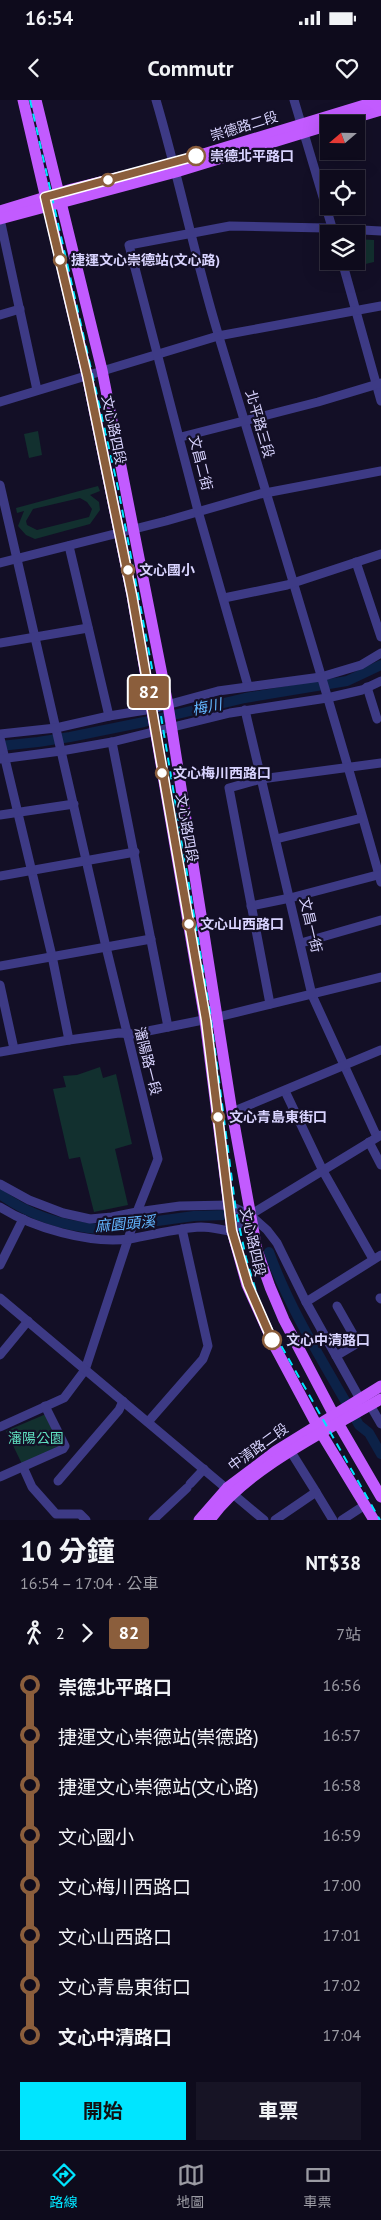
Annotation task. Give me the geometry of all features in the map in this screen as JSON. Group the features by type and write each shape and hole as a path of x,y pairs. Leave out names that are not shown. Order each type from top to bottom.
{"main road":[{"name":"文心路四段","path":"23,100 87,375 120,532 206,1020 232,1231 248,1285 275,1347 319,1429 374,1520"},
{"name":"文心路四段","path":"36,100 102,370 134,528 172,728 232,1112 257,1250 272,1292 291,1334 341,1416 381,1498"},
{"name":"崇德路二段","path":"0,211 60,198 175,168 303,128 381,100"},
{"path":"364,115 381,110"},
{"name":"崇德路二段","path":"303,128 320,126"},
{"name":"崇德路二段","path":"0,219 46,201"},
{"path":"362,1404 381,1386"},
{"path":"362,1404 381,1399"},
{"name":"中清路二段","path":"199,1520 276,1451 362,1404"},
{"name":"中清路二段","path":"210,1520 230,1491 291,1452 319,1429"}],"street":[{"name":"北平路三段","path":"156,100 218,336 245,420 265,493 380,877"},
{"path":"294,100 332,225"},
{"path":"0,219 37,390"},
{"path":"192,233 230,226 320,230"},
{"path":"365,232 381,232"},
{"name":"文昌二街","path":"192,233 129,245 181,437 198,510 248,686"},
{"path":"344,270 379,384 381,401"},
{"path":"0,402 218,336 381,306"},
{"path":"0,315 20,309"},
{"path":"181,437 379,384"},
{"path":"0,562 69,546 265,493 381,471"},
{"name":"瀋陽路一段","path":"0,486 86,862 158,1159 135,1215 85,1370 64,1398 0,1427"},
{"path":"69,546 109,716"},
{"path":"224,598 293,583 381,554"},
{"path":"356,562 381,637"},
{"path":"0,644 88,628"},
{"path":"3,758 61,752 112,742 245,710 324,687 381,652"},
{"path":"70,1040 19,812 3,758 0,736 56,728 152,709 218,691 248,686 367,687 381,681"},
{"path":"367,687 377,719"},
{"name":"文昌一街","path":"245,710 312,995 346,1065 376,1138 381,1164"},
{"path":"112,742 168,1027"},
{"path":"270,1004 229,788 261,779 381,763"},
{"path":"0,815 74,804"},
{"path":"276,839 362,818"},
{"path":"0,876 135,852"},
{"path":"251,906 380,877"},
{"path":"301,942 381,920"},
{"path":"0,966 151,939"},
{"path":"0,1052 119,1033 127,1034 206,1020 381,977"},
{"path":"0,985 14,1050"},
{"path":"232,1112 381,1050"},
{"path":"285,1090 323,1171 377,1257 306,1302"},
{"path":"0,1207 24,1219 63,1233 90,1240 203,1227 232,1231 250,1216 376,1138"},
{"path":"0,1184 15,1194 63,1213 97,1218 135,1215 180,1206 229,1205 250,1216 267,1230 277,1243 306,1302 362,1404 381,1424"},
{"path":"0,1264 24,1219"},
{"path":"148,1422 202,1359 208,1346 182,1229"},
{"path":"0,1298 264,1520"},
{"path":"336,1356 358,1343 337,1306"},
{"path":"0,1356 28,1321"},
{"path":"58,1481 119,1410 123,1401"},
{"path":"0,1478 63,1449 65,1446 45,1406"},
{"path":"291,1452 333,1520"},
{"path":"24,1467 32,1487 43,1499 54,1517 80,1514 86,1520"},
{"path":"154,1520 204,1469"},
{"path":"275,1520 316,1492"},
{"path":"342,1520 365,1505"}],"green space":[{"path":"365,240 374,240 374,262 365,264"},
{"path":"38,431 42,455 29,458 24,434"},
{"path":"98,486 100,491 90,495 99,502 100,510 90,524 35,539 26,535 18,526 24,511 17,513 16,508","holes":["80,498 87,502 92,509 89,517 37,530 27,525 26,521 33,509"]},
{"path":"100,1067 103,1078 116,1074 132,1144 115,1149 128,1205 94,1212 80,1157 69,1159 53,1089 66,1087 63,1076 77,1075"},
{"name":"瀋陽公園","path":"46,1414 61,1445 59,1448 22,1464 6,1431"}],"waterway":[{"name":"梅川","path":"0,746 70,737 245,698 347,681 381,665"},
{"name":"麻園頭溪","path":"0,1194 35,1214 60,1222 99,1229 194,1216 226,1215"},
{"name":"麻園頭溪","path":"269,1252 288,1297 310,1340 359,1425 369,1433 381,1454"}],"railway":[{"path":"30,100 118,488 161,716 210,1012 236,1211 246,1258 258,1298 270,1326 380,1520"}],"bus line":[{"name":"82","path":"196,156 45,197 87,375 132,595 206,1020 232,1231 248,1285 272,1340"}],"place":[{"name":"崇德北平路口","path":"196,156"},
{"name":"捷運文心崇德站(文心路)","path":"60,260"},
{"name":"文心國小","path":"128,570"},
{"name":"文心梅川西路口","path":"162,773"},
{"name":"文心山西路口","path":"189,924"},
{"name":"文心青島東街口","path":"218,1117"},
{"name":"文心中清路口","path":"272,1340"}]}
